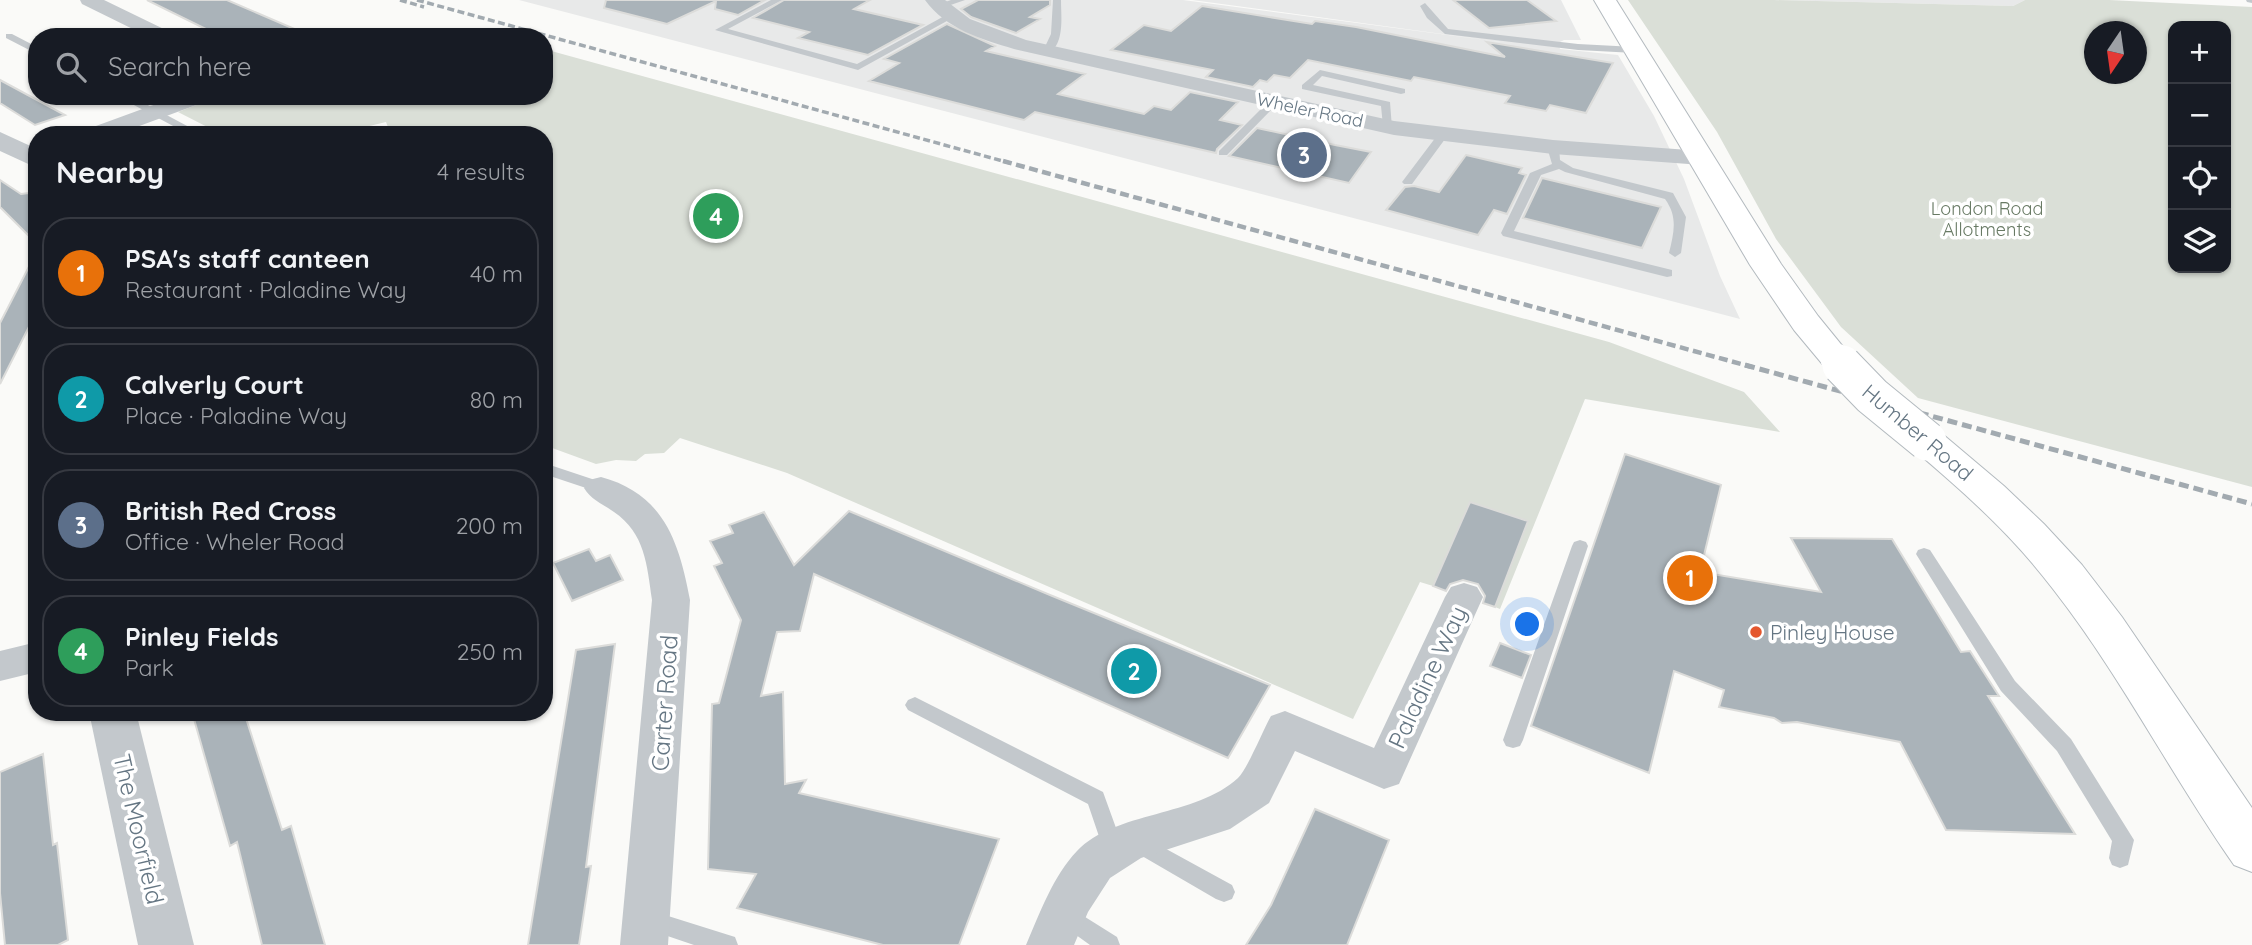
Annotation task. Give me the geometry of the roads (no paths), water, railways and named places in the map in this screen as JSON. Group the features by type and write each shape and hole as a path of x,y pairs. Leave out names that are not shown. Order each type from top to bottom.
{"main road":[{"name":"Humber Road","path":"1605,0 1766,265 1806,323 1872,396 1969,475 2016,519 2083,597 2252,849"}],"street":[{"path":"89,0 147,28"},
{"name":"Wheler Road","path":"946,5 985,33 1048,51 1273,103 1556,156 1702,158"},
{"path":"118,126 175,105"},
{"path":"0,140 28,154"},
{"name":"Carter Road","path":"601,488 628,505 650,525 664,561 671,600 645,932"},
{"name":"Paladine Way","path":"1057,929 1071,898 1094,864 1124,846 1215,815 1254,790 1285,728 1384,771 1464,597"},
{"path":"0,666 28,659"},
{"name":"The Moorfield","path":"114,721 166,945"}],"lane":[{"path":"778,0 720,30 858,66 946,5"},
{"path":"1048,51 1056,34 1057,0"},
{"path":"1427,2 1430,16 1445,31 1578,47 1635,50"},
{"path":"9,36 28,46"},
{"path":"1388,126 1387,104 1306,87 1320,73 1401,91"},
{"path":"1353,97 1365,83"},
{"path":"1223,153 1273,103"},
{"path":"138,105 180,126"},
{"path":"1408,182 1443,135"},
{"path":"1667,273 1507,233 1536,173 1556,156 1669,196 1677,206 1683,222 1675,253"},
{"path":"553,471 601,488"},
{"path":"1513,740 1580,546"},
{"path":"1924,554 2008,685 2064,745 2123,840 2120,858"},
{"path":"915,705 1096,798 1124,846 1224,892"},
{"path":"1057,929 1109,945"},
{"path":"645,932 727,945"}],"railway":[{"path":"400,0 424,7"},
{"path":"417,0 519,28"},
{"path":"553,37 1010,163"},
{"path":"1003,161 1752,367"},
{"path":"1745,365 2252,504"}],"place":[{"name":"British Red Cross","path":"1304,155"},
{"name":"Pinley Fields","path":"716,216"},
{"name":"PSA's staff canteen","path":"1690,578"},
{"name":"Pinley House","path":"1756,632"},
{"name":"Calverly Court","path":"1134,671"}],"park label":[{"name":"London Road Allotments","path":"1987,218"}]}
